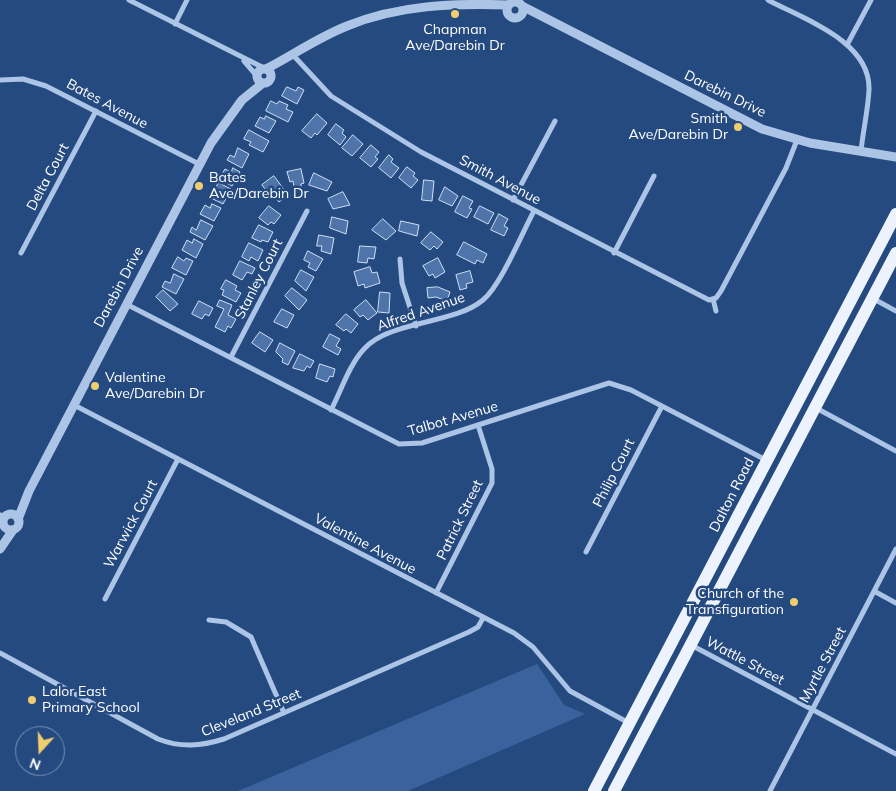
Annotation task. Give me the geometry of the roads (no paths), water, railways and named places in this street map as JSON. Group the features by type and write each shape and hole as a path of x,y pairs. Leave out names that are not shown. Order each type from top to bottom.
{"main road":[{"name":"Dalton Road","path":"594,791 896,214"},
{"path":"614,791 896,253"},
{"path":"799,400 814,407"}],"street":[{"path":"129,0 242,58 261,74"},
{"path":"174,24 187,0"},
{"path":"768,0 848,43 864,63 870,88 861,151"},
{"path":"848,43 871,0"},
{"name":"Darebin Drive","path":"13,530 19,524 18,519 29,491 221,127 261,74 329,34 361,20 397,10 438,3 469,6 510,6 522,4 553,23 743,120 797,140 896,157"},
{"path":"520,17 523,13 522,4"},
{"name":"Darebin Drive","path":"510,6 513,18 520,17 553,23"},
{"name":"Darebin Drive","path":"261,74 271,73 271,77 291,56"},
{"name":"Smith Avenue","path":"291,56 336,100 421,152 699,297 712,300"},
{"path":"242,58 261,74"},
{"name":"Bates Avenue","path":"0,80 35,81 200,164"},
{"name":"Delta Court","path":"21,253 96,111"},
{"path":"513,200 555,121"},
{"path":"716,311 712,300 721,291 786,168 797,140"},
{"path":"614,253 654,176"},
{"name":"Stanley Court","path":"231,357 307,211"},
{"name":"Alfred Avenue","path":"331,410 358,357 367,346 383,336 466,309 485,298 497,281 534,211"},
{"path":"400,259 402,283 416,326"},
{"path":"872,298 896,311"},
{"name":"Talbot Avenue","path":"126,304 387,439 405,445 417,444 609,384 623,386 767,460"},
{"name":"Valentine Avenue","path":"74,405 526,640 570,691 630,723"},
{"name":"Philip Court","path":"586,552 662,406"},
{"path":"814,407 896,451"},
{"name":"Patrick Street","path":"436,593 492,483 492,469 478,425"},
{"name":"Warwick Court","path":"105,599 178,459"},
{"name":"Darebin Drive","path":"0,540 4,520 29,491"},
{"path":"0,549 13,530 8,530 4,520 18,519"},
{"name":"Myrtle Street","path":"770,791 896,549"},
{"path":"874,591 896,603"},
{"name":"Cleveland Street","path":"0,652 144,732 167,743 182,746 209,744 284,713 469,632 478,627 484,618"},
{"path":"210,620 226,622 251,637 284,713"},
{"name":"Wattle Street","path":"690,645 896,754"}],"place":[{"name":"Chapman Ave/Darebin Dr","path":"455,14"},
{"name":"Smith Ave/Darebin Dr","path":"738,127"},
{"name":"Bates Ave/Darebin Dr","path":"199,186"},
{"name":"Valentine Ave/Darebin Dr","path":"95,386"},
{"name":"Church of the Transfiguration","path":"794,602"},
{"name":"Lalor East Primary School","path":"32,700"}]}
